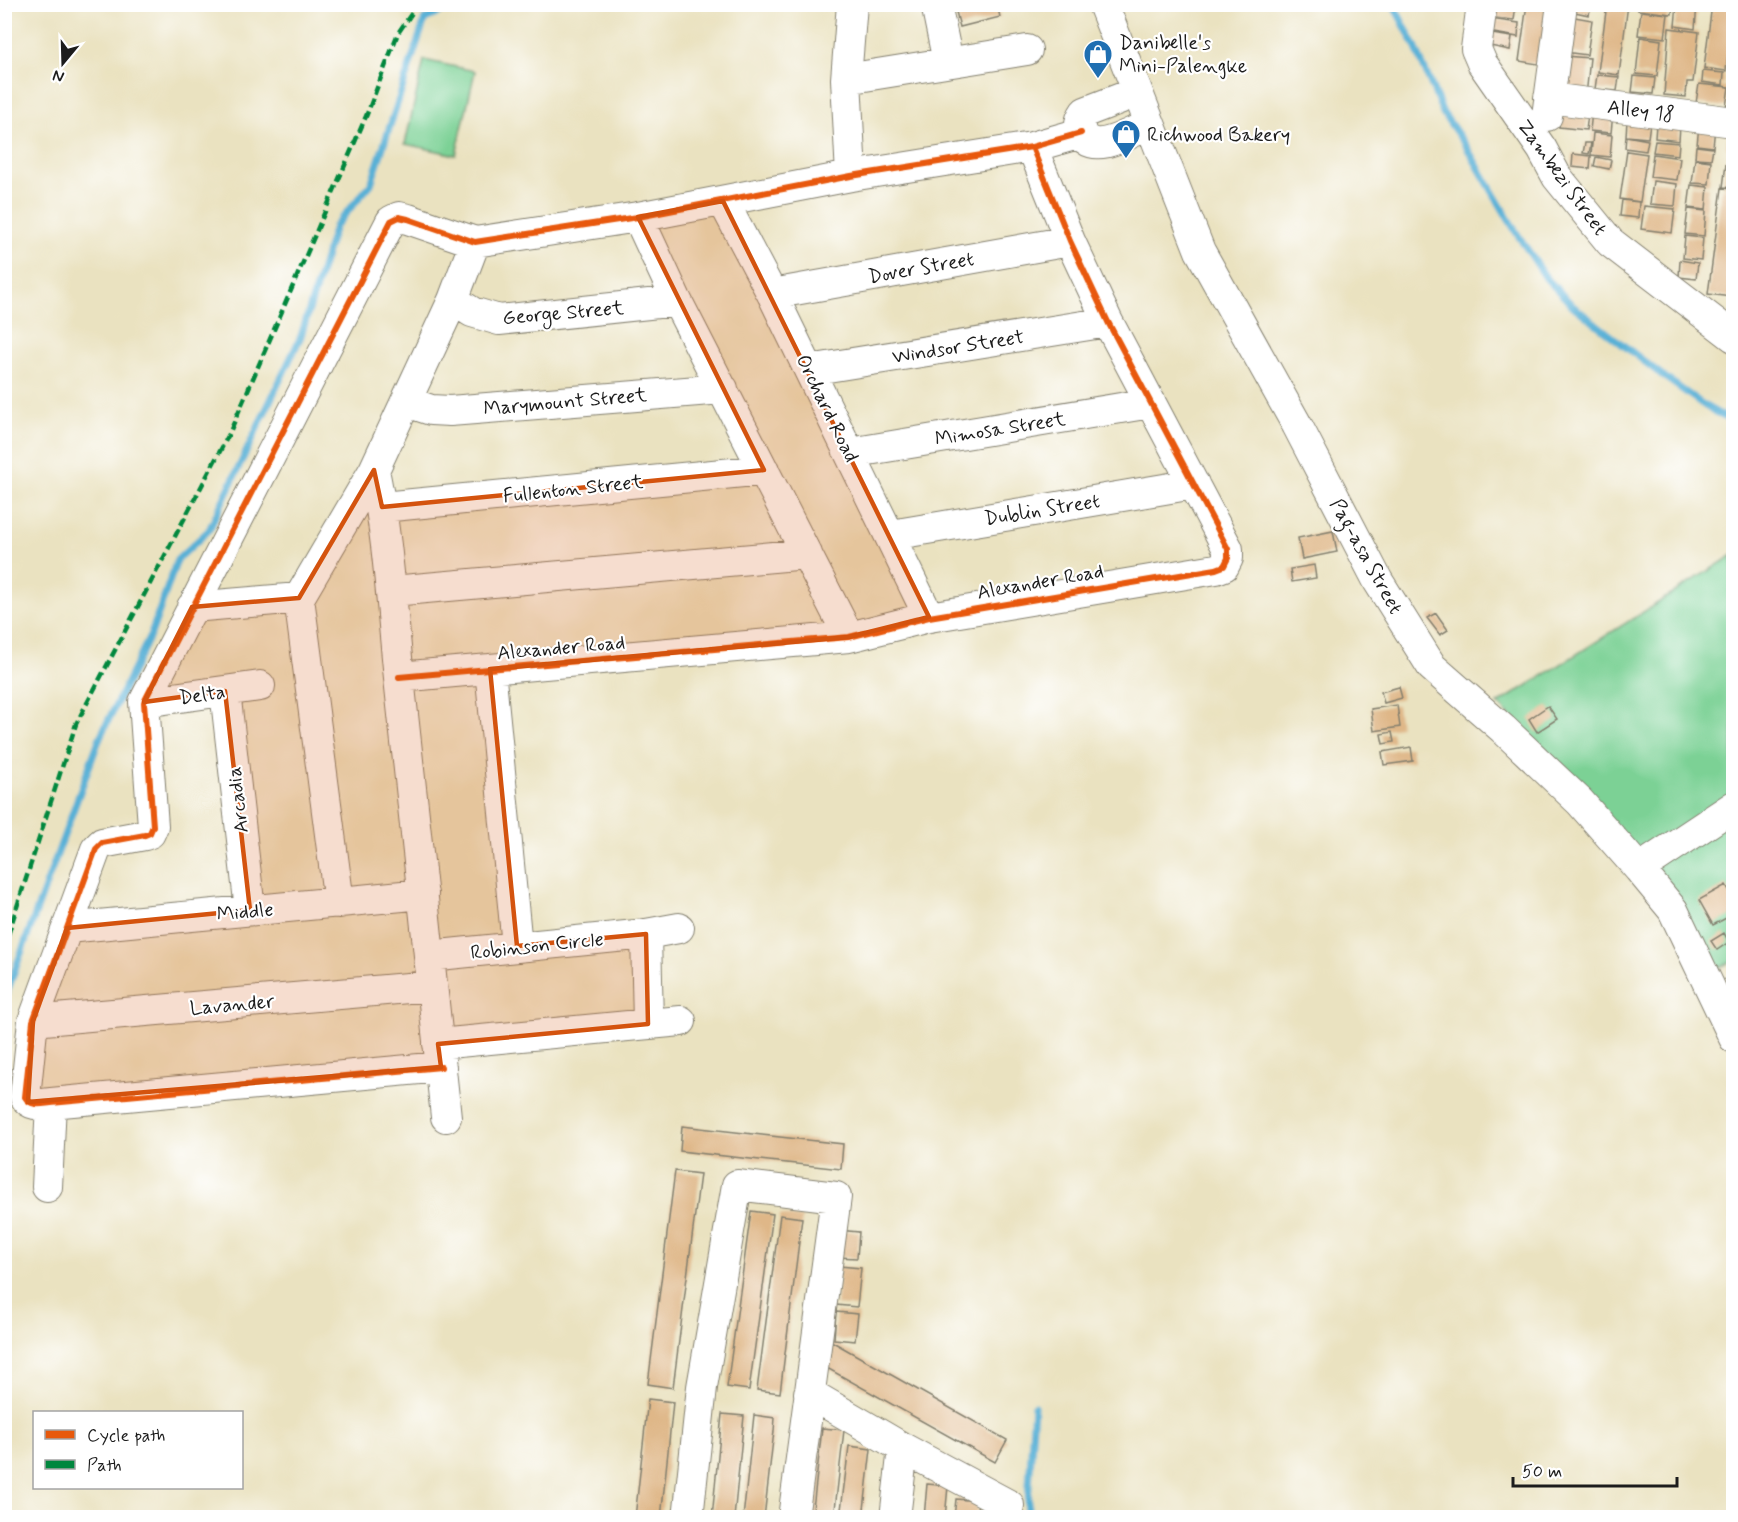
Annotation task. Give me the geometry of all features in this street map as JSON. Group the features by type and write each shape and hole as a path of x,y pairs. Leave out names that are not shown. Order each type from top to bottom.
{"street":[{"path":"851,176 846,79 852,4"},
{"path":"936,4 948,62"},
{"name":"Pag-asa Street","path":"1103,4 1200,251 1297,425 1377,581 1432,667 1503,729 1580,802 1672,910 1734,1038"},
{"name":"Zambezi Street","path":"1482,4 1476,49 1482,63 1542,149 1557,177 1610,242 1734,337"},
{"path":"1542,149 1562,4"},
{"path":"846,79 1027,50"},
{"path":"1137,92 1085,111 1079,124 1081,133 1087,141 1099,145 1150,124"},
{"name":"Alley 18","path":"1550,98 1734,122"},
{"path":"681,1021 439,1055 51,1103 34,1104 28,1102 25,1097 33,1022 96,849 102,843 145,835 153,826 144,702 391,221 399,217 408,219 475,242 638,217 851,176 1032,147 1081,133"},
{"name":"Alexander Road","path":"399,677 849,637 929,617 1220,568 1227,562 1228,549 1108,322 1070,241 1032,147"},
{"name":"Orchard Road","path":"723,201 772,294 929,617"},
{"path":"638,217 677,301 849,637"},
{"name":"Dover Street","path":"772,294 1070,241"},
{"path":"339,903 299,598 374,470 453,300 475,242"},
{"name":"George Street","path":"453,300 472,312 500,320 677,301"},
{"name":"Windsor Street","path":"809,370 1108,322"},
{"name":"Marymount Street","path":"407,402 431,410 450,411 723,389"},
{"name":"Mimosa Street","path":"850,453 1151,403"},
{"path":"374,470 382,507 392,591 399,677 446,1117"},
{"name":"Fullenton Street","path":"382,507 764,470"},
{"name":"Dublin Street","path":"891,535 1194,484"},
{"path":"392,591 807,554"},
{"path":"192,607 299,598"},
{"path":"490,669 517,946"},
{"name":"Delta","path":"144,702 260,686"},
{"name":"Arcadia","path":"225,691 250,910"},
{"path":"1639,869 1734,806"},
{"name":"Middle","path":"67,928 423,894"},
{"name":"Robinson Circle","path":"429,956 646,934 679,928"},
{"path":"646,934 648,1024"},
{"name":"Lavander","path":"33,1022 431,986"},
{"path":"47,1187 51,1103"},
{"path":"688,1518 702,1387 737,1185 836,1197 793,1518"},
{"path":"809,1393 903,1449 1009,1505 1007,1518"},
{"path":"895,1518 903,1449"}],"highlighted area":[{"path":"723,201 929,617 849,637 490,669 517,946 646,934 648,1024 438,1044 441,1067 28,1102 33,1021 67,928 250,910 225,691 144,702 192,607 299,598 374,470 382,507 764,470 638,217"}],"green space":[{"path":"424,60 475,71 456,155 405,144"},
{"path":"1733,555 1733,960 1714,972 1599,806 1498,704"}],"building":[{"path":"954,4 997,4 1000,17 960,27"},
{"path":"1496,4 1516,4 1514,20 1495,18"},
{"path":"1527,4 1553,4 1544,65 1519,61"},
{"path":"1571,4 1591,4 1589,15 1570,11"},
{"path":"1607,4 1628,4 1619,75 1598,72"},
{"path":"1639,4 1673,4 1672,14 1638,10"},
{"path":"1677,4 1697,4 1695,29 1675,26"},
{"path":"1712,4 1733,4 1726,71 1704,68"},
{"path":"1641,11 1668,14 1665,38 1638,35"},
{"path":"1569,16 1592,20 1587,55 1564,52"},
{"path":"1490,19 1519,23 1518,37 1488,32"},
{"path":"1669,28 1699,32 1693,82 1687,82 1686,97 1664,95"},
{"path":"1492,34 1512,37 1510,50 1490,46"},
{"path":"1640,37 1661,40 1657,76 1636,74"},
{"path":"1564,56 1590,58 1586,96 1560,93"},
{"path":"1703,71 1724,73 1723,85 1702,82"},
{"path":"1597,75 1619,77 1617,91 1595,89"},
{"path":"1634,76 1655,78 1653,94 1632,92"},
{"path":"1699,84 1729,87 1726,107 1696,103"},
{"path":"1562,104 1589,107 1586,130 1559,127"},
{"path":"1592,111 1613,113 1611,133 1590,131"},
{"path":"1627,120 1650,123 1648,138 1626,136"},
{"path":"1656,124 1680,126 1679,141 1655,138"},
{"path":"1699,125 1715,127 1713,147 1697,145"},
{"path":"1593,133 1612,135 1610,157 1591,155"},
{"path":"1728,133 1734,133 1734,149 1726,148"},
{"path":"1626,136 1648,140 1646,151 1625,148"},
{"path":"1655,141 1679,143 1678,155 1653,152"},
{"path":"1585,143 1591,143 1589,154 1583,153"},
{"path":"1696,146 1713,148 1711,159 1695,158"},
{"path":"1728,150 1734,150 1734,164 1727,163"},
{"path":"1627,151 1647,154 1640,202 1620,199"},
{"path":"1573,154 1591,156 1590,169 1572,167"},
{"path":"1653,154 1680,158 1677,180 1650,177"},
{"path":"1596,157 1611,160 1609,169 1594,166"},
{"path":"1695,159 1711,161 1709,184 1692,183"},
{"path":"1726,164 1734,165 1734,188 1723,187"},
{"path":"1653,181 1677,184 1675,206 1650,204"},
{"path":"1691,185 1708,187 1706,210 1688,208"},
{"path":"1722,188 1734,189 1734,278 1731,297 1708,294"},
{"path":"1622,200 1639,202 1638,218 1620,216"},
{"path":"1644,206 1675,209 1672,233 1641,229"},
{"path":"1688,209 1706,211 1704,236 1685,234"},
{"path":"1685,236 1703,238 1701,260 1683,258"},
{"path":"1680,260 1698,263 1696,279 1679,277"},
{"path":"1333,531 1337,552 1302,559 1298,538"},
{"path":"1314,565 1316,578 1292,582 1290,569"},
{"path":"1436,613 1448,630 1440,635 1427,618"},
{"path":"1399,687 1402,698 1384,703 1381,692"},
{"path":"1397,705 1400,727 1374,731 1371,709"},
{"path":"1548,706 1557,719 1537,732 1529,719"},
{"path":"1392,732 1394,742 1383,744 1381,734"},
{"path":"1411,747 1413,761 1384,765 1382,752"},
{"path":"1726,885 1734,898 1734,914 1713,925 1699,900"},
{"path":"1724,933 1729,942 1717,950 1711,941"},
{"path":"682,1126 843,1144 841,1169 680,1151"},
{"path":"675,1171 700,1174 673,1388 648,1384"},
{"path":"751,1211 773,1214 749,1390 727,1387"},
{"path":"780,1215 802,1218 780,1393 757,1390"},
{"path":"837,1230 859,1232 857,1258 836,1257"},
{"path":"839,1266 861,1268 857,1307 836,1305"},
{"path":"836,1312 858,1314 855,1341 834,1339"},
{"path":"831,1341 1007,1440 995,1462 818,1363"},
{"path":"648,1399 673,1402 661,1518 635,1518"},
{"path":"722,1414 744,1416 734,1518 712,1518"},
{"path":"754,1415 775,1418 774,1431 764,1518 743,1518"},
{"path":"822,1428 844,1430 834,1518 812,1518"},
{"path":"849,1446 871,1449 863,1518 840,1518"},
{"path":"927,1484 948,1486 945,1518 924,1518"},
{"path":"956,1499 978,1501 976,1518 954,1518"}],"waterway":[{"path":"4,1000 100,737 151,634 177,560 209,530 301,336 335,226 371,184 425,19 437,14 450,4"},
{"path":"1393,4 1415,46 1443,113 1466,146 1516,232 1546,278 1573,306 1663,376 1705,406 1726,418 1734,419"},
{"path":"1027,1518 1034,1406"}],"marked path":[{"path":"4,947 76,724 229,434 367,114 398,33 418,4"}],"cycle path":[{"path":"441,1067 40,1104 33,1104 25,1097 33,1021 96,849 102,843 150,833 153,826 144,702 391,221 399,217 408,219 475,242 638,217 851,176 1032,147 1081,133"},
{"path":"399,677 849,637 929,617 1224,566 1228,558 1228,549 1108,322 1070,241 1032,147"}],"place":[{"name":"Danibelle's Mini-Palengke","path":"1098,80"},
{"name":"Richwood Bakery","path":"1126,160"}]}
